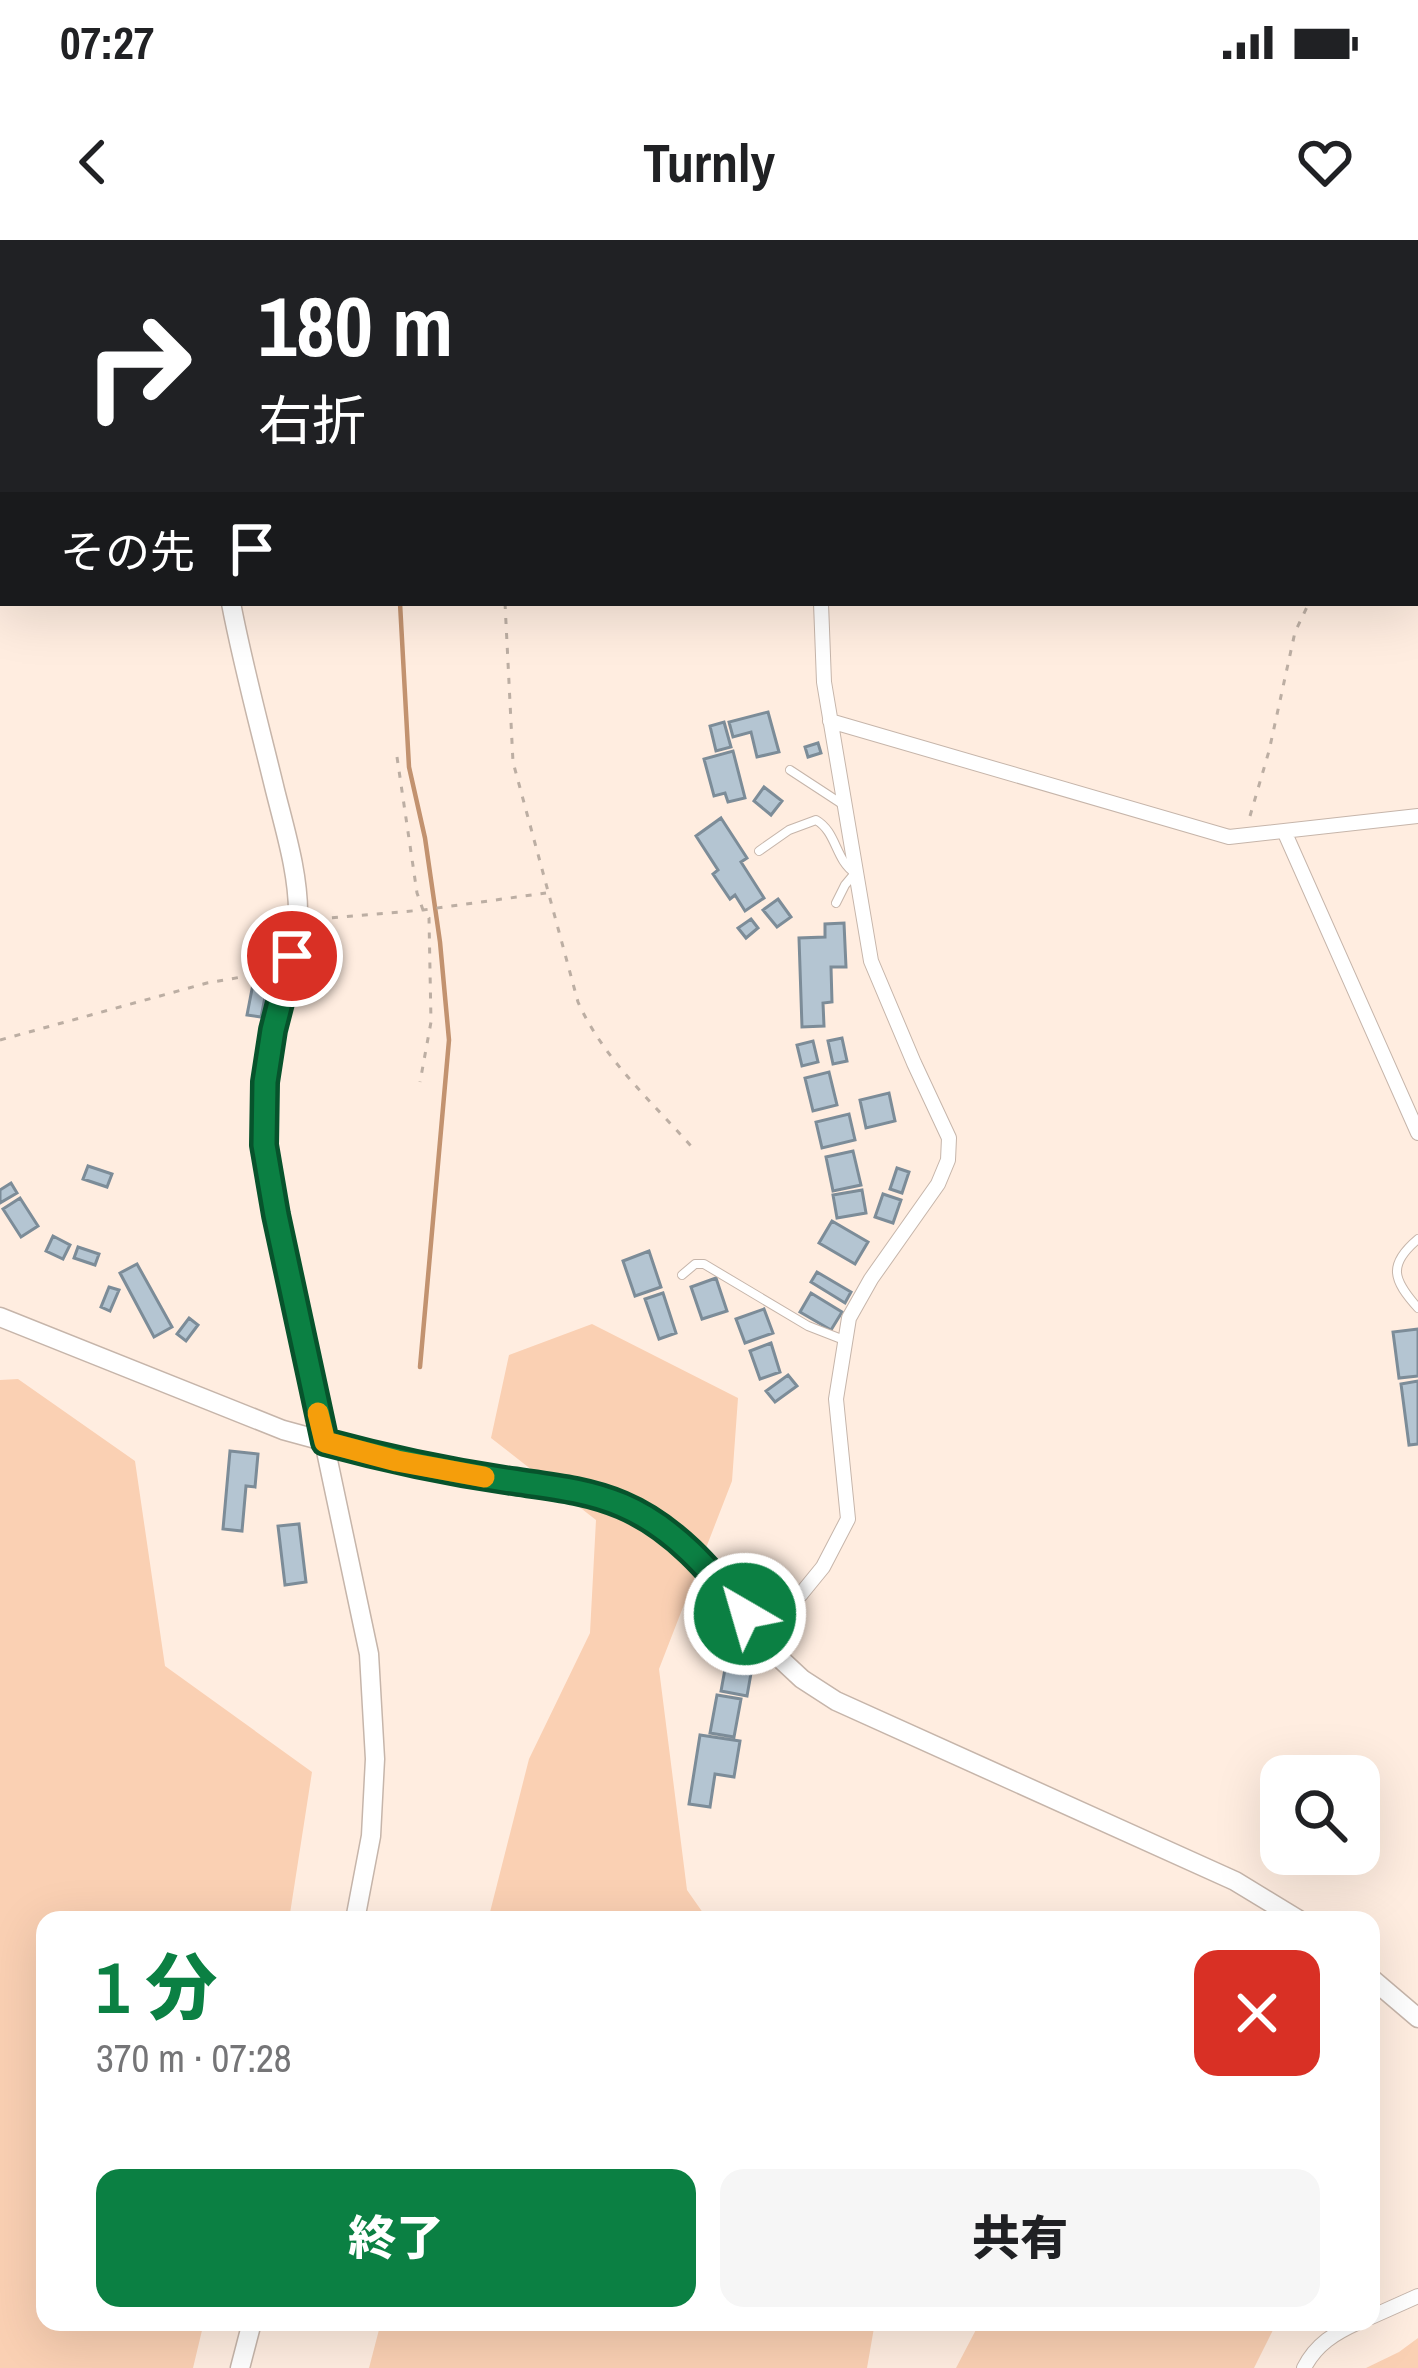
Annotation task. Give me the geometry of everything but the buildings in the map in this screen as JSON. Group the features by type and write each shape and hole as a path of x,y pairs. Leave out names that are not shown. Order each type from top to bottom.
{"street":[{"path":"232,606 281,814 298,916 265,1082 264,1145 369,1654 374,1778 371,1835 357,1911"},
{"path":"759,1632 823,1567 848,1519 836,1399 849,1318 938,1184 950,1138 871,961 824,682 820,606"},
{"path":"830,721 1228,837 1418,816"},
{"path":"1284,831 1418,1133"},
{"path":"0,1317 283,1430 397,1461 575,1490 623,1505 664,1529 709,1568 773,1652 836,1701 1235,1881 1284,1911"},
{"path":"1380,1986 1418,2018"},
{"path":"1380,2313 1418,2296"},
{"path":"240,2368 250,2331"},
{"path":"1304,2368 1312,2353 1342,2331"}],"lane":[{"path":"790,770 843,805"},
{"path":"759,850 816,820 826,825 843,866 855,874 836,903"},
{"path":"1418,1239 1395,1269 1399,1287 1418,1308"},
{"path":"682,1274 695,1264 704,1264 808,1326 844,1340"}],"path":[{"path":"505,606 513,762 578,1002 609,1054 691,1146"},
{"path":"1244,835 1269,751 1295,632 1306,607"},
{"path":"397,757 414,874 429,918 431,1022 420,1082"},
{"path":"298,916 318,919 423,910 548,892"},
{"path":"0,1040 206,983 289,968"}],"shaded area":[{"path":"592,1324 738,1398 732,1481 659,1669 687,1890 702,1911 490,1911 529,1759 590,1633 596,1520 491,1438 509,1355"},
{"path":"18,1379 135,1461 165,1666 312,1772 290,1911 36,1911 36,2331 202,2331 193,2368 0,2368 0,1380"},
{"path":"379,2331 873,2331 867,2368 369,2368"},
{"path":"975,2331 1272,2331 1254,2368 956,2368"},
{"path":"1418,2338 1418,2368 1366,2368 1399,2352"}],"waterway":[{"path":"400,606 409,767 425,838 449,1040 420,1367"}],"slow traffic":[{"path":"318,1413 325,1442 484,1477"}],"route":[{"path":"292,956 265,1082 264,1145 325,1442 397,1461 575,1490 623,1505 664,1529 709,1568 745,1614"}]}
